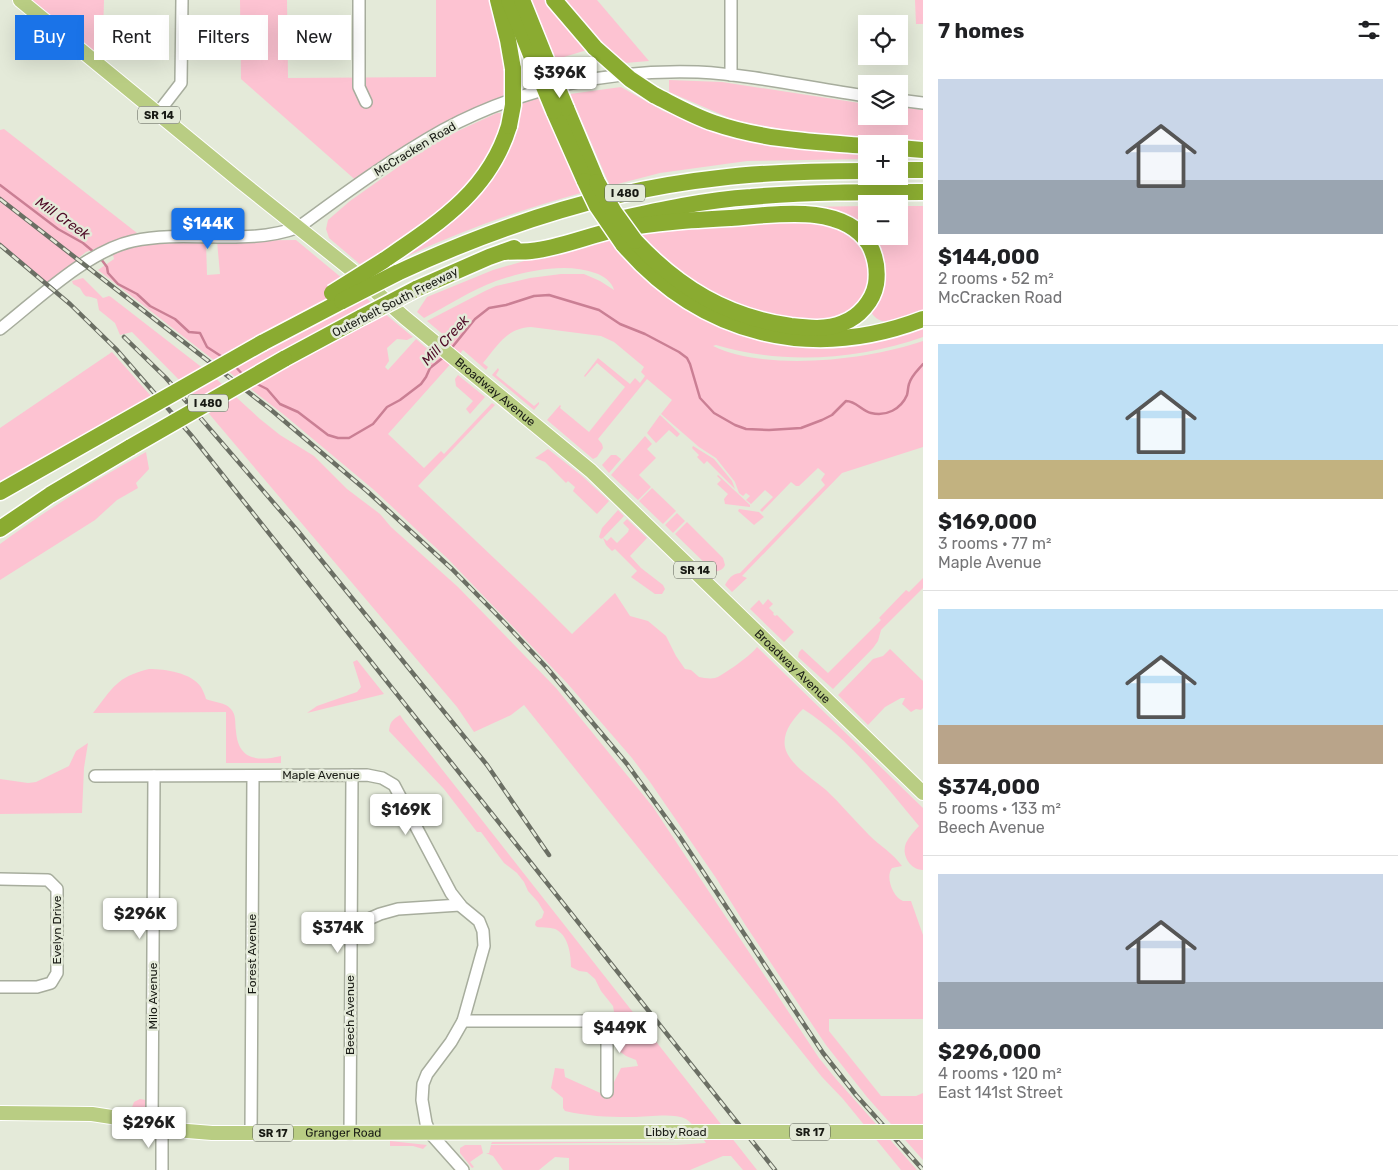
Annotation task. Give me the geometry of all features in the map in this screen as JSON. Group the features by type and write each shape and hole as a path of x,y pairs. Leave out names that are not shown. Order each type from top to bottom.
{"highway":[{"path":"337,297 443,218 477,187 495,161 509,126 513,105 513,69 498,0"},
{"path":"509,0 542,63"},
{"path":"522,0 542,63 591,182 614,212 638,262 676,294 701,310 751,330 806,339 859,336 884,331 923,319"},
{"path":"554,0 595,48 624,74 654,95 685,111 714,123 745,131 805,141 858,145"},
{"path":"908,149 923,150"},
{"path":"908,170 923,170"},
{"name":"Outerbelt South Freeway","path":"337,297 397,273 475,238 581,204 677,184 726,177 798,172 858,171"},
{"name":"Outerbelt South Freeway","path":"0,529 50,495 131,446 362,317 416,289 504,252 592,225 661,209 708,202 750,197 806,194 923,192"},
{"path":"504,252 531,251 617,230 661,223 770,215 810,215 838,220 852,227 863,236 876,259 875,288 866,307 855,317 842,324 816,328 779,324 743,315 700,295 629,242"},
{"name":"I 480","path":"0,492 262,344 294,316 337,297"}],"main road":[{"name":"Broadway Avenue","path":"20,0 240,182 299,227 584,465 614,492 923,794"},
{"name":"Granger Road","path":"0,1113 92,1114 157,1127 209,1133 430,1133"},
{"name":"Libby Road","path":"430,1133 923,1132"}],"street":[{"path":"158,114 181,83 182,0"},
{"path":"359,0 359,88 366,102"},
{"path":"730,0 731,75"},
{"name":"McCracken Road","path":"0,329 47,290 108,250 142,239 262,236 299,227 378,171 427,140 477,114 516,99 570,83 623,74 664,72 731,75 858,95"},
{"path":"908,101 923,103"},
{"name":"Maple Avenue","path":"95,776 352,775 377,776 386,779 394,785 444,879 460,905 479,921 484,935 484,946 463,1020 451,1042 430,1069 423,1084 422,1103 430,1133"},
{"name":"Beech Avenue","path":"350,1134 352,775"},
{"name":"Milo Avenue","path":"154,776 157,1127 162,1170"},
{"name":"Forest Avenue","path":"251,1133 253,776"},
{"name":"Evelyn Drive","path":"0,879 48,880 57,888 57,973 51,983 36,987 0,987"},
{"path":"351,926 398,908 460,905"},
{"path":"463,1020 605,1021 607,1025 607,1092"},
{"path":"430,1133 463,1170"}],"shaded area":[{"path":"26,0 104,0 104,15 94,15 94,60 102,60 102,68 84,52 84,15 43,15"},
{"path":"240,0 287,0 287,15 278,15 278,60 288,60 288,78 436,77 436,0 497,0 514,89 496,106 360,184 241,79 241,60 268,60 268,15 240,15"},
{"path":"527,0 547,0 587,50 554,60"},
{"path":"564,0 597,0 649,61 625,63 592,35"},
{"path":"915,0 923,0 923,24 916,24"},
{"path":"669,80 722,82 858,103 858,125 908,125 908,108 923,110 923,142 908,141 908,135 858,136 785,130 734,120 669,92"},
{"path":"621,87 663,111 731,137 858,152 858,159 747,161 660,173 610,186 570,94"},
{"path":"539,98 581,193 532,207 484,224 391,264 470,200 518,105"},
{"path":"497,113 501,113 500,131 479,173 441,213 362,266 329,238 326,229 328,220 350,201 415,155 447,136"},
{"path":"4,129 137,233 86,252 77,259 82,264 51,287 0,245 0,130"},
{"path":"858,206 858,230 802,207"},
{"path":"908,206 923,206 923,312 888,322 881,321 871,312 869,245 908,245"},
{"path":"815,221 842,229 858,242 858,245 862,245 870,261 869,287 858,305 832,321 780,318 734,305 676,272 636,232 769,222"},
{"path":"607,237 637,272 672,300 709,323 749,338 791,346 835,348 879,342 923,328 923,337 873,351 846,355 793,357 767,355 713,346 735,354 761,359 789,361 847,358 900,348 923,341 923,447 842,473 742,576 747,578 732,592 725,585 729,578 740,573 825,485 821,480 825,474 818,468 799,486 791,482 762,512 760,510 773,497 765,490 751,504 746,500 750,496 746,493 743,496 739,493 735,482 716,458 699,447 661,414 672,400 647,379 598,439 603,448 597,457 593,459 547,420 560,405 560,408 589,432 625,387 597,363 584,376 598,358 630,384 635,378 640,383 645,376 641,372 644,367 614,342 601,336 531,327 523,328 509,334 498,344 483,363 488,367 486,370 463,350 388,434 424,468 441,451 444,454 492,403 495,405 418,486 572,634 615,593 630,616 648,621 666,636 685,669 691,670 699,677 718,677 744,659 757,647 923,808 923,870 911,865 905,852 907,841 919,826 893,794 851,748 803,709 791,723 785,740 785,747 790,758 826,790 902,866 892,868 889,876 891,886 899,899 911,901 923,935 923,1019 829,1019 829,1031 881,1096 916,1096 923,1093 923,1160 867,1097 826,1045 650,782 632,758 567,683 448,559 374,490 283,414 98,270 114,259 113,255 135,247 206,242 207,275 220,274 217,241 296,240 413,337 407,340 397,339 387,348 389,361 385,367 388,370 416,339 431,352 446,337 427,321 496,286 530,278 561,274 584,274 614,290 607,279 595,273 571,268 546,269 496,281 468,293 424,318 417,312 427,297 493,270"},
{"path":"83,278 103,298 111,297 213,376 280,435 314,456 347,489 380,514 391,527 458,587 556,688 653,807 819,1058 917,1170 901,1170 843,1099 822,1077 524,705 511,715 474,732 457,707 189,390 132,332 120,335 115,323 99,310 97,299 86,296 80,288 73,284 72,281"},
{"path":"112,352 158,404 0,492 0,428"},
{"path":"498,368 499,370 496,375 534,406 539,402 534,410 492,375"},
{"path":"458,375 485,397 470,414 466,409 473,401 456,386 455,379"},
{"path":"660,415 680,434 677,437 669,430 656,443 647,433"},
{"path":"645,436 652,444 647,449 656,458 639,475 651,487 638,500 611,475"},
{"path":"693,446 714,459 732,481 735,489 707,461 704,464 697,457 699,455 692,448"},
{"path":"548,449 581,475 609,501 597,514 573,491 575,487 568,481 566,483 545,462 535,458"},
{"path":"146,452 149,469 136,483 138,488 117,500 95,520 0,580 0,544 71,496"},
{"path":"611,455 616,455 621,459 609,473 602,465"},
{"path":"718,475 750,507 725,504 724,499 728,494 717,484 721,480"},
{"path":"652,488 676,511 663,524 639,501"},
{"path":"739,509 759,512 764,517 754,525 738,511"},
{"path":"618,510 624,516 603,538 599,537 602,528"},
{"path":"677,513 685,521 673,533 665,525"},
{"path":"627,519 647,538 630,556 641,568 663,585 665,589 662,594 655,594 631,577 637,571 615,549 612,551 606,545 603,538 607,541 611,537 617,543 628,532 629,529 623,523"},
{"path":"687,522 723,558 725,565 722,569 713,571 675,534"},
{"path":"923,578 923,588 881,630 878,641 873,648 833,689 798,657 802,649 828,673 881,620 879,618 906,590 909,592"},
{"path":"768,599 773,604 769,608 773,614 777,615 794,632 784,642 750,609 759,600 763,605"},
{"path":"890,649 923,681 923,708 911,712 902,704 905,698 901,698 885,707 868,725 838,695 873,659 883,656"},
{"path":"357,660 384,694 307,713 317,706 357,692 361,687 353,662"},
{"path":"149,669 185,675 197,682 206,699 228,706 231,709 235,716 237,740 240,748 245,753 264,759 281,756 281,763 226,763 226,712 93,713 111,690 122,680"},
{"path":"400,715 757,1170 743,1170 731,1156 723,1156 690,1170 569,1170 569,1158 555,1157 539,1170 503,1170 493,1156 486,1153 489,1153 491,1145 676,1145 706,1143 692,1124 680,1117 604,1116 565,1111 563,1108 563,1098 551,1088 555,1068 564,1069 565,1077 607,1096 613,1094 614,1082 621,1068 638,1066 636,1060 619,1051 618,1046 622,1027 613,1006 601,991 595,979 587,972 571,967 570,952 564,937 555,929 537,927 535,925 536,921 542,918 544,912 528,891 524,882 517,873 504,863 481,832 477,832 444,789 389,731 392,722"},
{"path":"88,743 84,768 82,813 0,814 0,779 28,783 36,782 69,766 76,751"},
{"path":"140,1099 146,1100 145,1112 143,1114 131,1110 134,1102"},
{"path":"390,1141 427,1145 423,1149 413,1146 390,1146"},
{"path":"492,1142 697,1142 491,1144"},
{"path":"465,1145 481,1145 483,1153 470,1162 474,1167 472,1168 460,1153 460,1148"}],"waterway":[{"name":"Mill Creek","path":"0,185 58,229 83,243 95,253"},
{"name":"Mill Creek","path":"101,259 107,267 108,273 118,284 137,294 150,306 175,319 189,332 200,333 207,347 224,358"},
{"name":"Mill Creek","path":"450,350 475,319 489,308 534,296 549,295 599,310 620,324 645,334 679,352 687,358 690,364 700,398 714,413 746,429 769,430 801,428 832,415 846,401 850,401 871,413 882,414 892,411 904,400 911,378 923,364"},
{"name":"Mill Creek","path":"255,383 267,389 280,404 298,412 328,435 338,438 349,438 373,424 387,407 421,384 430,368 445,356"},
{"name":"Mill Creek","path":"234,365 244,376"}],"railway":[{"path":"0,199 270,409 367,491 452,569 501,619 547,668 627,764 680,837 823,1053 856,1095 923,1170"},
{"path":"0,245 70,304 116,349 191,435 775,1170"},
{"path":"124,337 166,378 297,530 487,765 549,855"}]}
